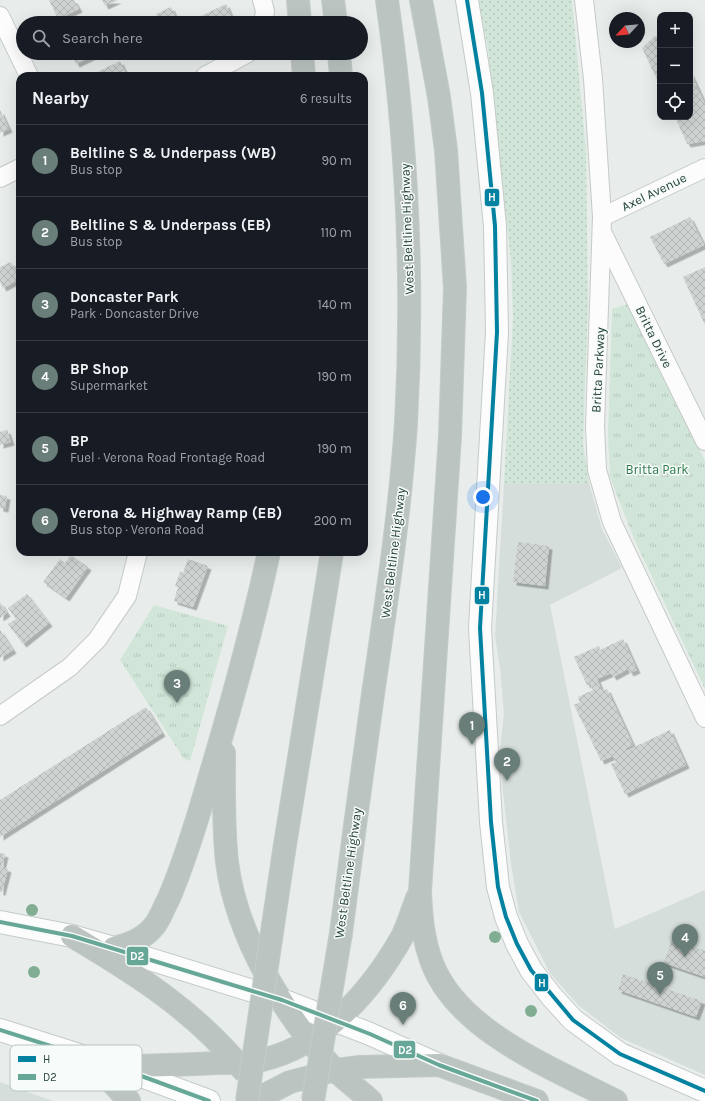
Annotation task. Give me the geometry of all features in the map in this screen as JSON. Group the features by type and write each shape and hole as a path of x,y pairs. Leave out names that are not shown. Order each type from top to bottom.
{"highway":[{"path":"298,0 299,16"},
{"path":"333,0 335,16"},
{"name":"West Beltline Highway","path":"313,1101 341,933 392,568 406,422 409,293 407,202 396,57 388,0"},
{"path":"421,0 439,96 446,150 455,288 450,436 420,891 422,928 432,962 454,999 471,1018 503,1042 616,1101"},
{"path":"303,60 304,72"},
{"path":"340,60 341,72"},
{"path":"114,948 130,944 142,938 159,919 182,868 224,730 251,633 268,556"},
{"path":"258,1099 284,851 331,556"},
{"path":"224,730 225,833 227,862 235,902 259,964 309,1039 336,1070 370,1101"},
{"path":"142,1066 237,1062 267,1058 292,1049 309,1039 335,1021 359,998 381,972 402,936 420,891"},
{"path":"72,936 130,971 178,1004 237,1062 258,1099"},
{"path":"258,1099 290,1082 336,1070 360,1067 439,1065 537,1101"},
{"path":"119,1091 129,1101"}],"street":[{"path":"262,0 265,11 264,16"},
{"path":"467,0 483,100 494,226 497,332 480,628 481,667 494,857 498,887 506,917 517,944 531,970 552,997 573,1020 620,1054 705,1090"},
{"name":"Britta Parkway","path":"584,0 594,79 602,225 595,426 597,470 612,522 705,718"},
{"path":"0,16 16,49"},
{"path":"21,60 27,72"},
{"path":"212,72 235,60"},
{"name":"Axel Avenue","path":"602,225 705,168"},
{"path":"0,178 16,170"},
{"name":"Britta Drive","path":"602,225 705,441"},
{"path":"0,716 70,667 97,640 127,596 137,556"},
{"path":"0,922 72,936 282,1000 370,1034 439,1065"},
{"path":"0,1030 45,1045"},
{"path":"142,1076 208,1101"}],"shaded area":[{"path":"589,483 602,529 622,568 550,605 615,929 705,890 705,1075 621,1038 578,1005 550,973 519,912 511,864 499,756 504,714 500,668 495,636 504,484"},
{"path":"0,1082 10,1086 10,1091 25,1091 53,1101 0,1101"}],"green space":[{"path":"478,0 572,0 586,151 588,304 583,444 589,483 504,484 513,317 511,262 488,49"},
{"name":"Britta Park","path":"628,304 636,316 705,461 705,689 634,539 610,477 608,433 612,309"},
{"path":"154,605 228,626 190,761 184,759 120,660"}],"building":[{"path":"49,0 74,0 79,9 64,16 57,16"},
{"path":"102,0 118,0 105,6"},
{"path":"226,4 231,16 201,16"},
{"path":"171,7 175,16 157,16 156,14"},
{"path":"655,36 657,36 657,80 642,48 645,48 645,45"},
{"path":"74,60 84,60 76,64"},
{"path":"120,61 126,72 97,72"},
{"path":"693,78 705,104 705,141 687,144 676,120 693,120"},
{"path":"0,110 9,129 0,133"},
{"path":"690,217 704,245 664,264 650,237"},
{"path":"11,262 16,271 16,281 3,288 0,282 0,267"},
{"path":"705,267 705,325 683,277"},
{"path":"7,430 11,442 0,445 0,432"},
{"path":"0,495 7,496 5,509 0,508"},
{"path":"518,542 549,546 545,586 513,582"},
{"path":"70,556 72,556 88,567 66,598 43,582 60,559 65,563"},
{"path":"188,559 208,566 193,607 174,601 178,587 175,586 180,572 183,573"},
{"path":"27,594 49,623 23,644 8,624 16,619 8,608"},
{"path":"0,602 7,613 0,618"},
{"path":"0,630 13,650 0,658"},
{"path":"623,639 637,670 630,673 628,669 613,677 611,673 597,679 602,691 607,689 633,745 625,749 626,751 670,730 686,765 625,794 611,764 616,762 613,756 601,761 574,705 580,702 578,697 593,690 590,683 587,685 574,657 599,646 600,650"},
{"path":"146,707 162,733 0,837 0,800"},
{"path":"0,853 5,854 2,867 8,869 2,892 0,892"},
{"path":"672,939 705,951 705,977 664,963"},
{"path":"623,974 702,1001 696,1017 618,990"}],"transit line":[{"name":"H","path":"467,0 482,93 495,226 497,332 480,628 491,822 498,887 506,917 517,944 531,970 573,1020 620,1054 705,1091"},
{"name":"D2","path":"0,922 72,936 282,1000 370,1034 439,1065 537,1101"},
{"name":"D2","path":"0,1030 47,1045"},
{"name":"D2","path":"142,1076 209,1101"}],"place":[{"name":"Doncaster Park","path":"177,703"},
{"name":"Beltline S & Underpass (WB)","path":"472,745"},
{"name":"Beltline S & Underpass (EB)","path":"507,781"},
{"name":"BP Shop","path":"685,957"},
{"name":"BP","path":"660,995"},
{"name":"Verona & Highway Ramp (EB)","path":"403,1025"}]}
